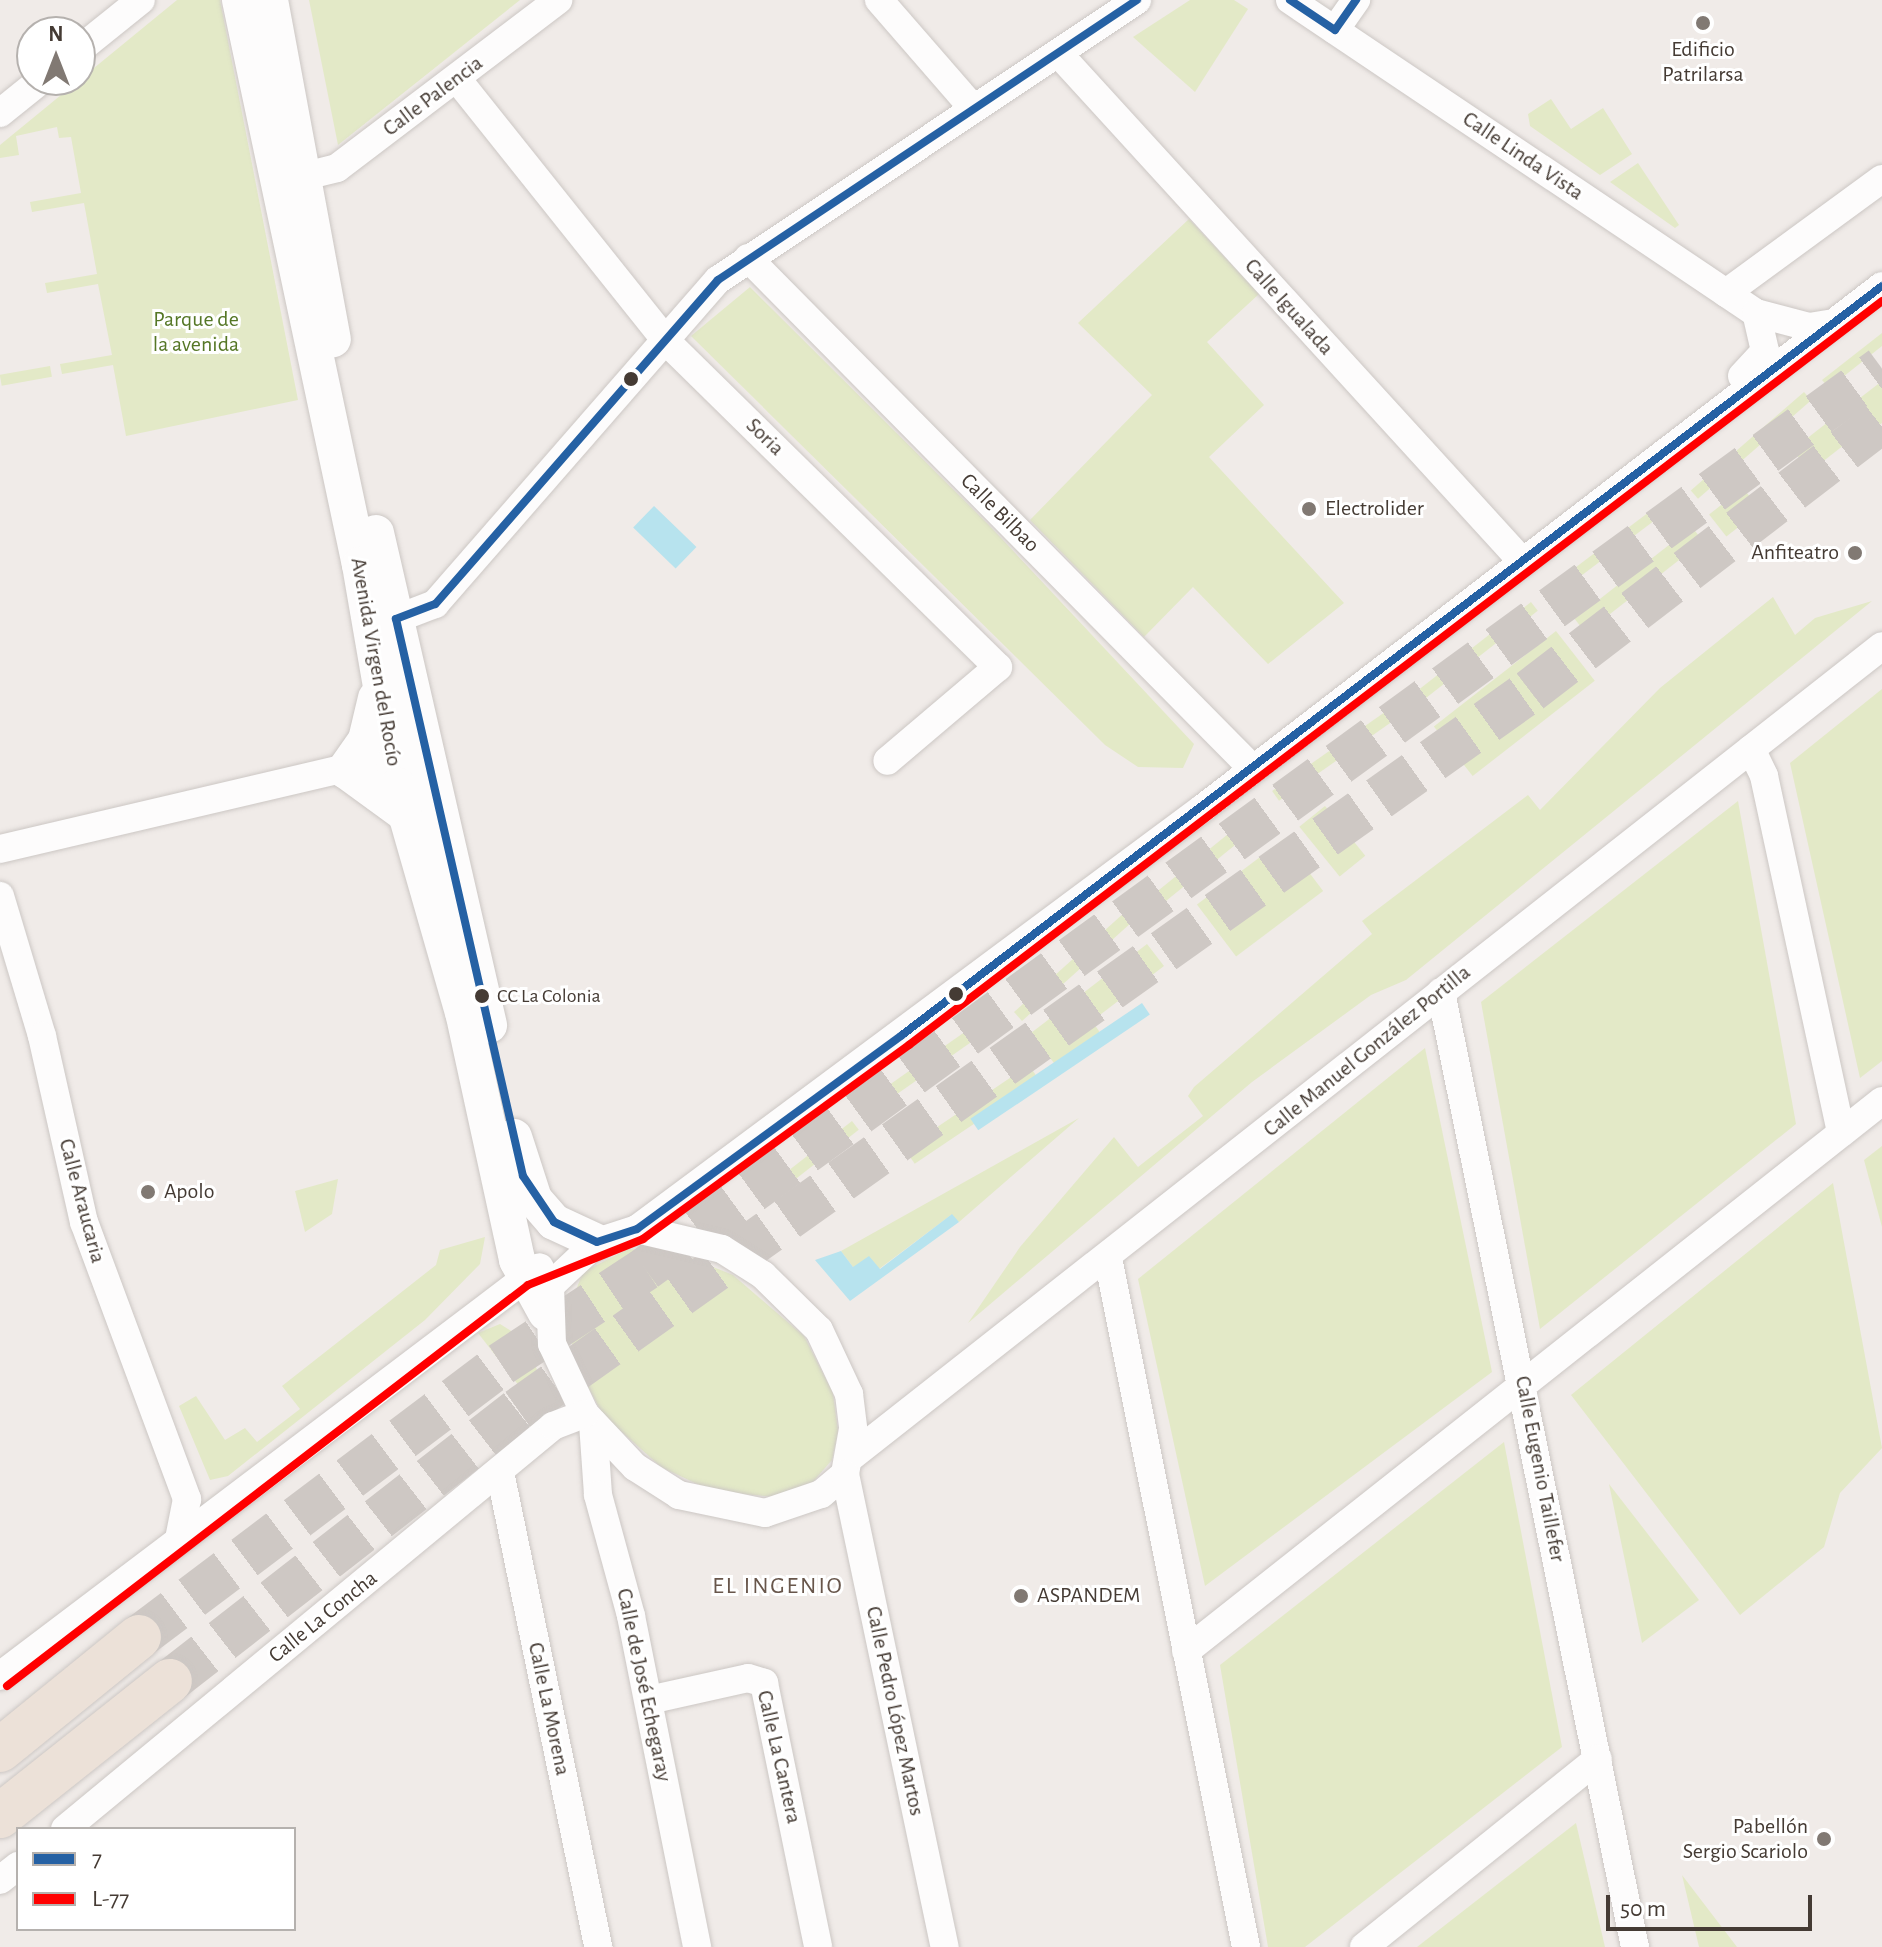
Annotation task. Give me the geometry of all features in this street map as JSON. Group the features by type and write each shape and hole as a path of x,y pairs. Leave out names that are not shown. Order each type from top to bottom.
{"highway":[{"path":"0,1750 139,1637"},
{"path":"0,1816 170,1681"}],"street":[{"path":"96,36 141,0"},
{"name":"Avenida Virgen del Rocío","path":"240,0 360,565 377,687 404,813 463,1012 522,1274 546,1313"},
{"name":"Avenida Virgen del Rocío","path":"270,0 301,177 396,619 523,1176 554,1222 582,1251"},
{"name":"Calle Palencia","path":"301,177 337,168 558,0"},
{"path":"879,0 972,107"},
{"path":"392,757 406,734 390,648 396,619 435,604 718,280 972,107 1137,0"},
{"name":"Calle Linda Vista","path":"1290,0 1756,313 1809,327 1834,323"},
{"path":"1335,30 1356,0"},
{"name":"Calle Igualada","path":"1058,53 1521,560"},
{"name":"Soria","path":"457,79 667,342 998,667 887,761"},
{"path":"0,113 21,96"},
{"path":"1726,293 1882,179"},
{"name":"Calle Bilbao","path":"748,258 1252,768"},
{"path":"0,1676 522,1274 637,1229 1252,768 1707,416 1882,286"},
{"path":"1707,416 1721,392 1760,361 1766,341 1756,313"},
{"name":"Calle Manuel González Portilla","path":"589,1418 650,1479 715,1507 785,1511 848,1465 1441,992 1882,646"},
{"path":"345,770 375,720 377,687"},
{"path":"1751,749 1764,776 1841,1133"},
{"path":"0,849 392,757 414,768 452,914 468,934"},
{"path":"345,770 404,813"},
{"name":"Calle Araucaria","path":"0,896 42,1036 84,1222 187,1499"},
{"name":"Calle Eugenio Taillefer","path":"1441,992 1635,1947"},
{"path":"1186,1651 1882,1101"},
{"name":"Calle Pedro López Martos","path":"637,1229 722,1249 797,1307 840,1368 849,1394 848,1465 945,1947"},
{"path":"582,1251 550,1286 546,1313 556,1353 589,1418"},
{"path":"1108,1258 1246,1947"},
{"name":"Calle La Concha","path":"67,1827 553,1426 589,1418"},
{"name":"Calle de José Echegaray","path":"589,1418 598,1495 649,1700 697,1947"},
{"name":"Calle La Morena","path":"500,1472 598,1947"},
{"path":"179,1539 187,1499 228,1501"},
{"name":"Calle La Cantera","path":"649,1700 748,1678 764,1683 818,1947"},
{"path":"1364,1947 1598,1759"},
{"path":"0,1880 16,1868"}],"green space":[{"name":"Parque de la avenida","path":"177,0 220,0 298,400 126,436 113,365 62,374 60,364 112,355 98,284 47,293 45,283 97,274 84,203 32,212 30,202 81,193 71,137 59,138 57,127 16,136 19,155 0,158 0,145 60,96 96,96 96,66"},
{"path":"309,0 520,0 338,145"},
{"path":"1190,0 1234,0 1248,9 1195,92 1133,37"},
{"path":"1551,99 1571,129 1603,108 1632,154 1600,175 1530,126 1528,114"},
{"path":"1638,163 1679,225 1675,228 1610,182"},
{"path":"1189,219 1259,294 1207,342 1264,405 1209,457 1344,603 1268,664 1193,587 1144,637 1030,520 1152,395 1078,323"},
{"path":"750,287 988,524 1194,744 1183,768 1138,767 1105,745 691,336"},
{"path":"1882,333 1882,346 1829,388 1822,380"},
{"path":"50,366 52,377 2,386 0,375"},
{"path":"1882,381 1882,423 1867,435 1847,408"},
{"path":"1804,392 1811,400 1698,499 1691,490"},
{"path":"1828,422 1845,444 1810,472 1793,450"},
{"path":"1743,488 1760,510 1726,537 1709,514"},
{"path":"1669,497 1675,505 1554,596 1548,588"},
{"path":"1692,527 1703,541 1586,633 1575,619"},
{"path":"1773,597 1795,635 1815,618 1872,601 1406,980 1371,995 1252,1082 968,1323 1020,1247 1114,1137 1138,1167 1203,1116 1188,1096 1194,1087 1372,934 1362,921 1528,795 1540,810 1660,688"},
{"path":"1531,602 1538,611 1420,703 1413,694"},
{"path":"1556,631 1595,681 1473,776 1434,726"},
{"path":"1882,689 1882,1061 1860,1078 1790,763"},
{"path":"1395,705 1402,715 1279,801 1272,791"},
{"path":"1738,801 1796,1124 1540,1329 1481,1002"},
{"path":"1325,806 1365,856 1340,877 1299,827"},
{"path":"1259,809 1267,819 1151,913 1143,903"},
{"path":"1284,839 1323,891 1236,957 1197,905"},
{"path":"1124,913 1132,922 1022,1021 1014,1012"},
{"path":"1147,944 1164,966 1092,1021 1101,1034 1057,1067 1031,1033"},
{"path":"989,1015 996,1025 875,1110 868,1100"},
{"path":"1425,1048 1492,1372 1205,1586 1138,1279"},
{"path":"1029,1065 1039,1080 915,1164 905,1149"},
{"path":"1079,1118 959,1222 951,1215 879,1269 853,1267 841,1251"},
{"path":"852,1121 859,1130 768,1200 761,1192"},
{"path":"1882,1146 1882,1227 1864,1160"},
{"path":"338,1179 332,1214 305,1232 295,1191"},
{"path":"1833,1183 1882,1448 1840,1493 1824,1547 1740,1615 1571,1395"},
{"path":"485,1237 480,1264 425,1320 228,1476 210,1480 179,1406 196,1396 225,1440 245,1428 257,1442 300,1409 282,1386 436,1265 440,1250"},
{"path":"628,1249 676,1252 733,1275 804,1336 833,1393 838,1431 832,1460 811,1484 776,1497 712,1491 661,1467 603,1415 575,1362 567,1313 583,1272"},
{"path":"500,1324 526,1340 550,1405 540,1413 478,1333"},
{"path":"1504,1442 1562,1747 1305,1947 1268,1947 1220,1665"},
{"path":"1609,1484 1699,1600 1642,1643"},
{"path":"1576,1823 1605,1947 1417,1947"},
{"path":"1682,1875 1737,1947 1699,1947"}],"water":[{"path":"654,506 696,547 676,569 633,528"},
{"path":"1142,1003 1150,1015 978,1130 970,1119"},
{"path":"952,1214 959,1222 850,1301 815,1260 841,1251 853,1267 869,1256 880,1269"}],"tunnel":[{"path":"139,1637 501,1364 645,1269 1882,368"},
{"path":"170,1681 518,1410 1530,691 1882,421"}],"transit line":[{"name":"7","path":"1137,0 718,280 435,604 396,619 523,1176 554,1222 597,1242 637,1229 902,1035 1882,286"},
{"name":"7","path":"1290,0 1335,30 1356,0"},
{"name":"L-77","path":"7,1686 528,1285 643,1239 909,1045 1882,301"}],"place":[{"name":"Edificio Patrilarsa","path":"1703,23"},
{"name":"Electrolider","path":"1309,509"},
{"name":"Anfiteatro","path":"1855,553"},
{"name":"CC La Colonia","path":"482,996"},
{"name":"Apolo","path":"148,1192"},
{"name":"ASPANDEM","path":"1021,1596"},
{"name":"Pabellón Sergio Scariolo","path":"1824,1839"}],"district":[{"name":"EL INGENIO","path":"778,1587"}]}
